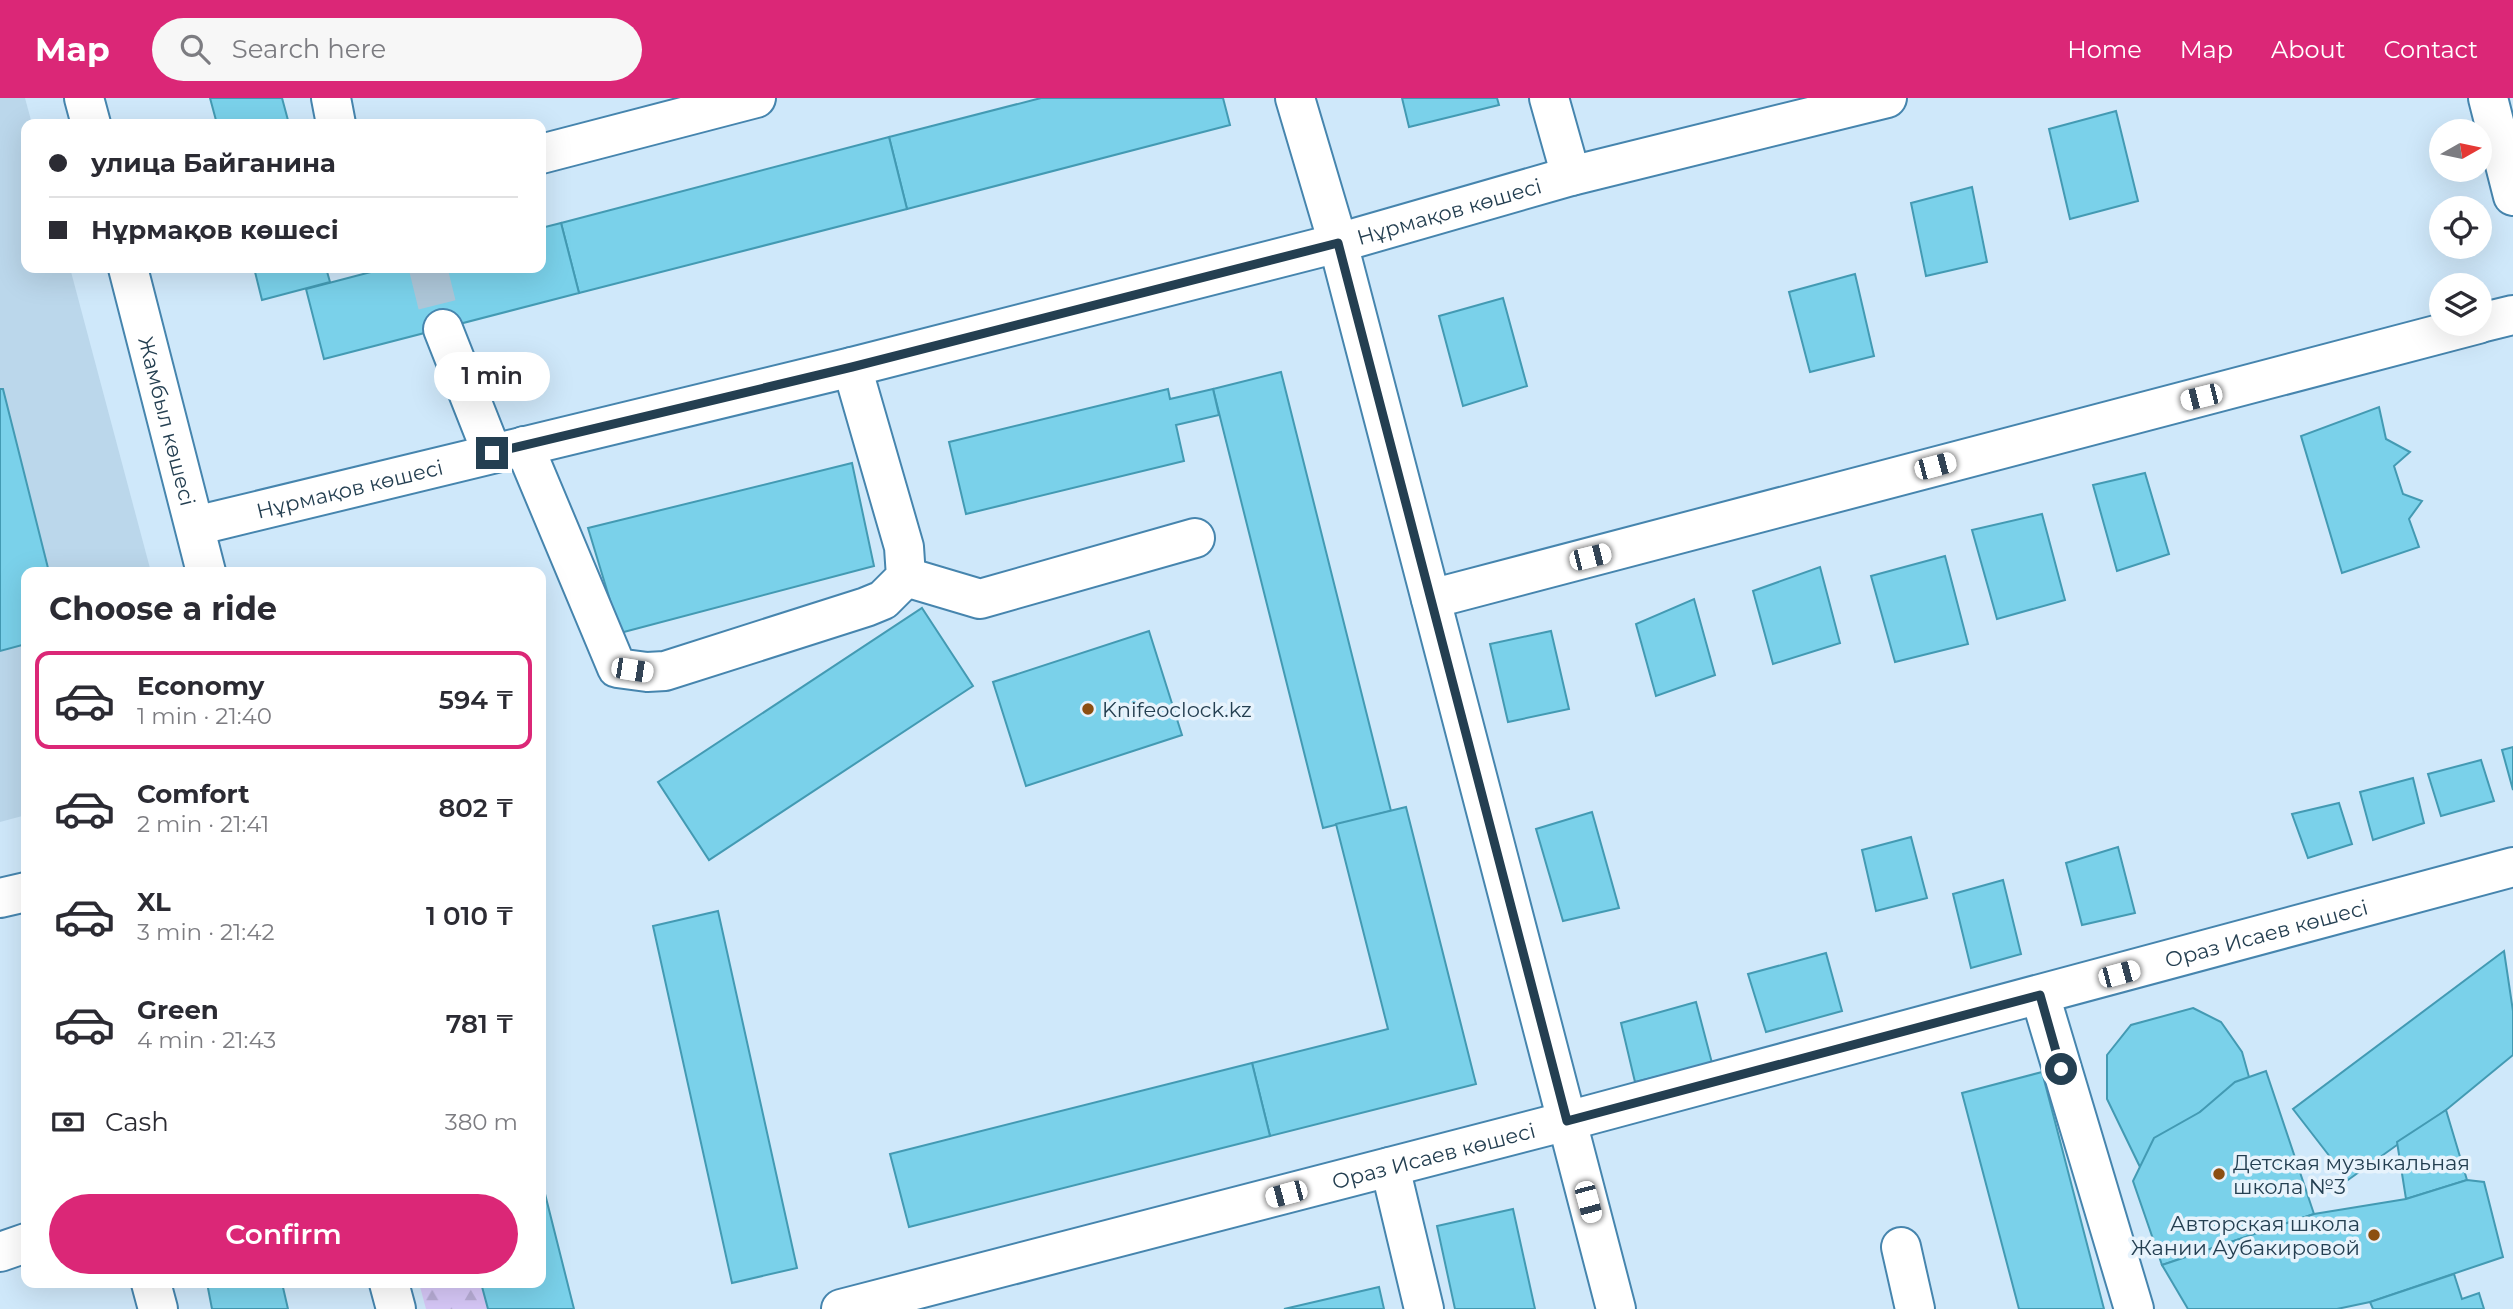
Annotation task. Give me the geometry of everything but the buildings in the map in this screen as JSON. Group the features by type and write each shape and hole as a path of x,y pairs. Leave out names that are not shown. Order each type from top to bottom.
{"street":[{"path":"84,98 90,119"},
{"path":"331,98 335,119"},
{"path":"546,153 757,98"},
{"path":"1295,98 1338,243 1616,1309"},
{"path":"1549,98 1571,176"},
{"name":"Нұрмақов көшесі","path":"195,526 852,367 1338,243 1571,176 1887,98"},
{"path":"2488,98 2513,196"},
{"name":"Жамбыл көшесі","path":"129,273 205,567"},
{"path":"2492,320 2513,314"},
{"path":"443,329 508,449 617,668 647,673 665,671 866,607 883,600 906,577 904,547 852,367"},
{"path":"1431,599 2433,336"},
{"path":"906,577 980,599 1195,538"},
{"name":"Ораз Исаев көшесі","path":"841,1309 1567,1121 2513,867"},
{"path":"0,898 21,893"},
{"path":"2040,995 2134,1309"},
{"path":"1390,1167 1424,1309"},
{"path":"0,1252 21,1245"},
{"path":"1901,1247 1915,1309"},
{"path":"152,1288 158,1309"},
{"path":"390,1288 396,1309"}],"shaded area":[{"path":"0,98 25,98 31,119 21,119 21,273 71,273 150,567 21,567 21,816 0,822"}],"green space":[{"path":"420,1288 482,1288 488,1309 426,1309"}],"tunnel":[{"path":"429,273 443,329"}],"place":[{"name":"Knifeoclock.kz","path":"1088,709"},
{"name":"Детская музыкальная школа №3","path":"2219,1174"},
{"name":"Авторская школа Жании Аубакировой","path":"2374,1235"}],"route":[{"path":"492,453 852,367 1338,243 1567,1121 2040,995 2061,1069"}]}
